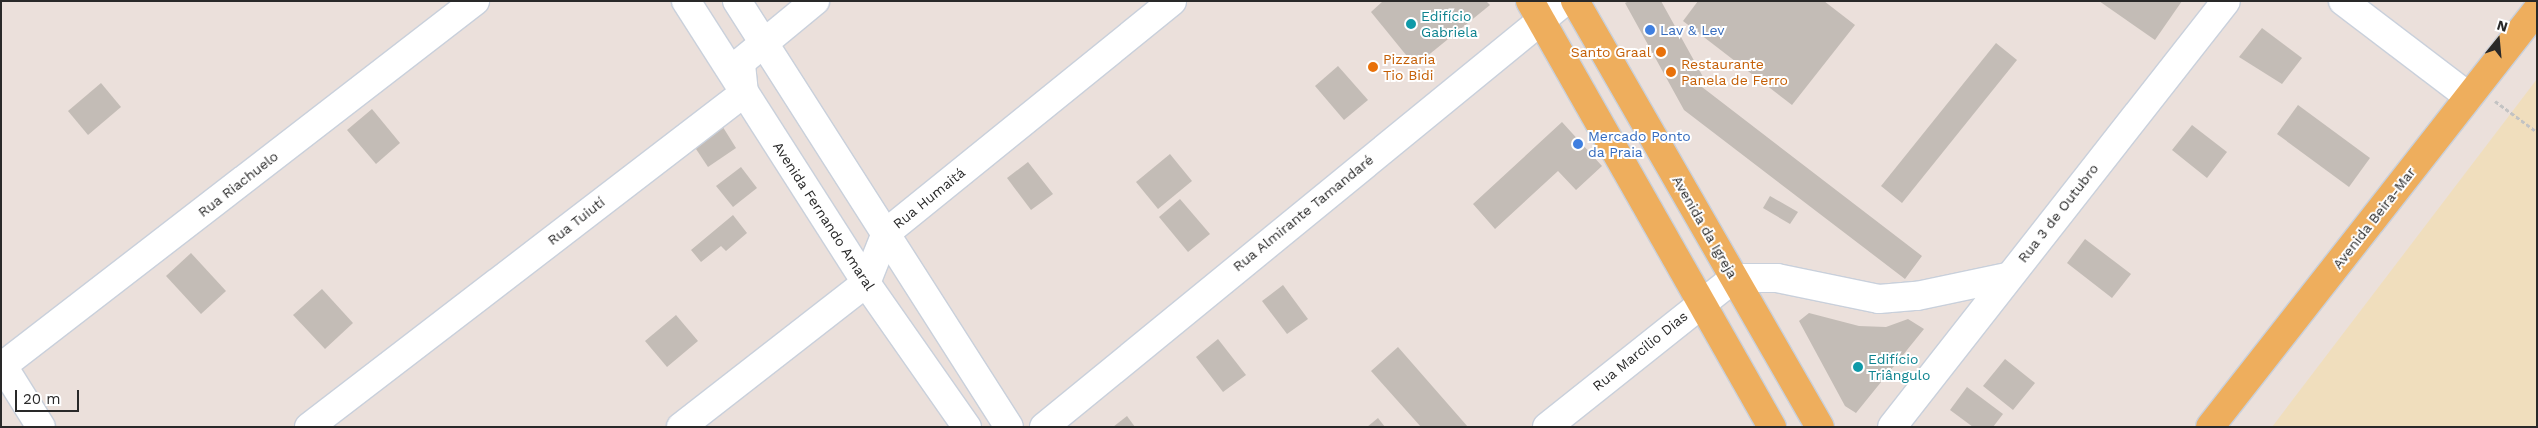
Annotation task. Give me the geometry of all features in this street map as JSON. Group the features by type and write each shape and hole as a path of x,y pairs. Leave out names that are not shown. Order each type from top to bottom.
{"main road":[{"name":"Avenida da Igreja","path":"1575,1 1820,427"},
{"path":"1534,10 1772,427"},
{"name":"Avenida Beira-Mar","path":"2210,427 2537,10"}],"street":[{"name":"Rua Riachuelo","path":"2,365 475,1"},
{"name":"Avenida Fernando Amaral","path":"686,1 866,282 967,427"},
{"path":"737,1 1009,427"},
{"path":"744,92 741,62 815,1"},
{"name":"Rua Humaitá","path":"681,427 866,282 886,233 1172,1"},
{"name":"Rua Almirante Tamandaré","path":"1044,427 1534,10 1565,1"},
{"name":"Rua 3 de Outubro","path":"1892,427 2226,1"},
{"path":"2343,1 2473,92"},
{"name":"Rua Tuiutí","path":"309,427 744,92"},
{"path":"1734,278 1776,278 1879,299 1917,296 2008,277"},
{"name":"Rua Marcílio Dias","path":"1547,427 1701,302 1734,278"},
{"path":"2,365 41,427"}],"path":[{"path":"2473,92 2537,132"}],"sand":[{"path":"2537,79 2537,427 2272,427"}],"building":[{"name":"Edifício Gabriela","path":"1383,1 1486,1 1490,5 1415,66 1371,12"},
{"path":"1629,1 1661,1 1707,84 1702,87 1922,256 1905,279 1684,110 1625,3"},
{"path":"1698,1 1824,1 1855,25 1792,105 1683,21"},
{"path":"2099,1 2182,1 2155,40"},
{"path":"2262,28 2302,58 2282,84 2239,57"},
{"path":"1996,43 2017,60 1902,203 1881,186"},
{"path":"1338,66 1368,100 1344,120 1315,86"},
{"path":"101,83 121,107 88,135 68,111"},
{"path":"2298,105 2370,158 2349,187 2277,134"},
{"path":"372,109 400,143 376,164 347,130"},
{"path":"1562,122 1602,166 1576,190 1558,171 1495,229 1473,204"},
{"path":"721,124 736,148 708,167 692,143"},
{"path":"2192,125 2227,152 2207,178 2172,150"},
{"path":"1170,154 1192,181 1158,209 1136,182"},
{"path":"1028,162 1053,194 1031,210 1007,178"},
{"path":"741,167 757,188 733,207 716,186"},
{"path":"1770,196 1798,212 1790,224 1763,208"},
{"path":"1180,199 1210,234 1188,252 1159,217"},
{"path":"733,215 747,233 726,251 721,246 701,262 691,250"},
{"path":"2085,239 2131,274 2112,298 2067,263"},
{"path":"191,253 226,291 201,314 166,276"},
{"path":"1283,285 1308,319 1287,334 1262,301"},
{"path":"322,289 353,323 325,349 293,315"},
{"name":"Edifício Triângulo","path":"1809,313 1859,326 1886,327 1908,319 1924,329 1856,413 1845,406 1799,321"},
{"path":"676,315 698,341 667,367 645,341"},
{"path":"1218,339 1246,375 1223,392 1196,357"},
{"path":"1398,347 1468,427 1421,427 1371,371"},
{"path":"2005,359 2035,383 2013,410 1983,386"},
{"path":"1967,387 2003,414 1993,427 1973,427 1950,410"},
{"path":"1127,416 1135,427 1113,427"},
{"path":"1378,418 1385,427 1367,427"}],"place":[{"name":"Edifício Gabriela","path":"1411,24"},
{"name":"Lav & Lev","path":"1650,30"},
{"name":"Santo Graal","path":"1661,52"},
{"name":"Pizzaria Tio Bidi","path":"1373,67"},
{"name":"Restaurante Panela de Ferro","path":"1671,72"},
{"name":"Mercado Ponto da Praia","path":"1578,144"},
{"name":"Edifício Triângulo","path":"1858,367"}]}
